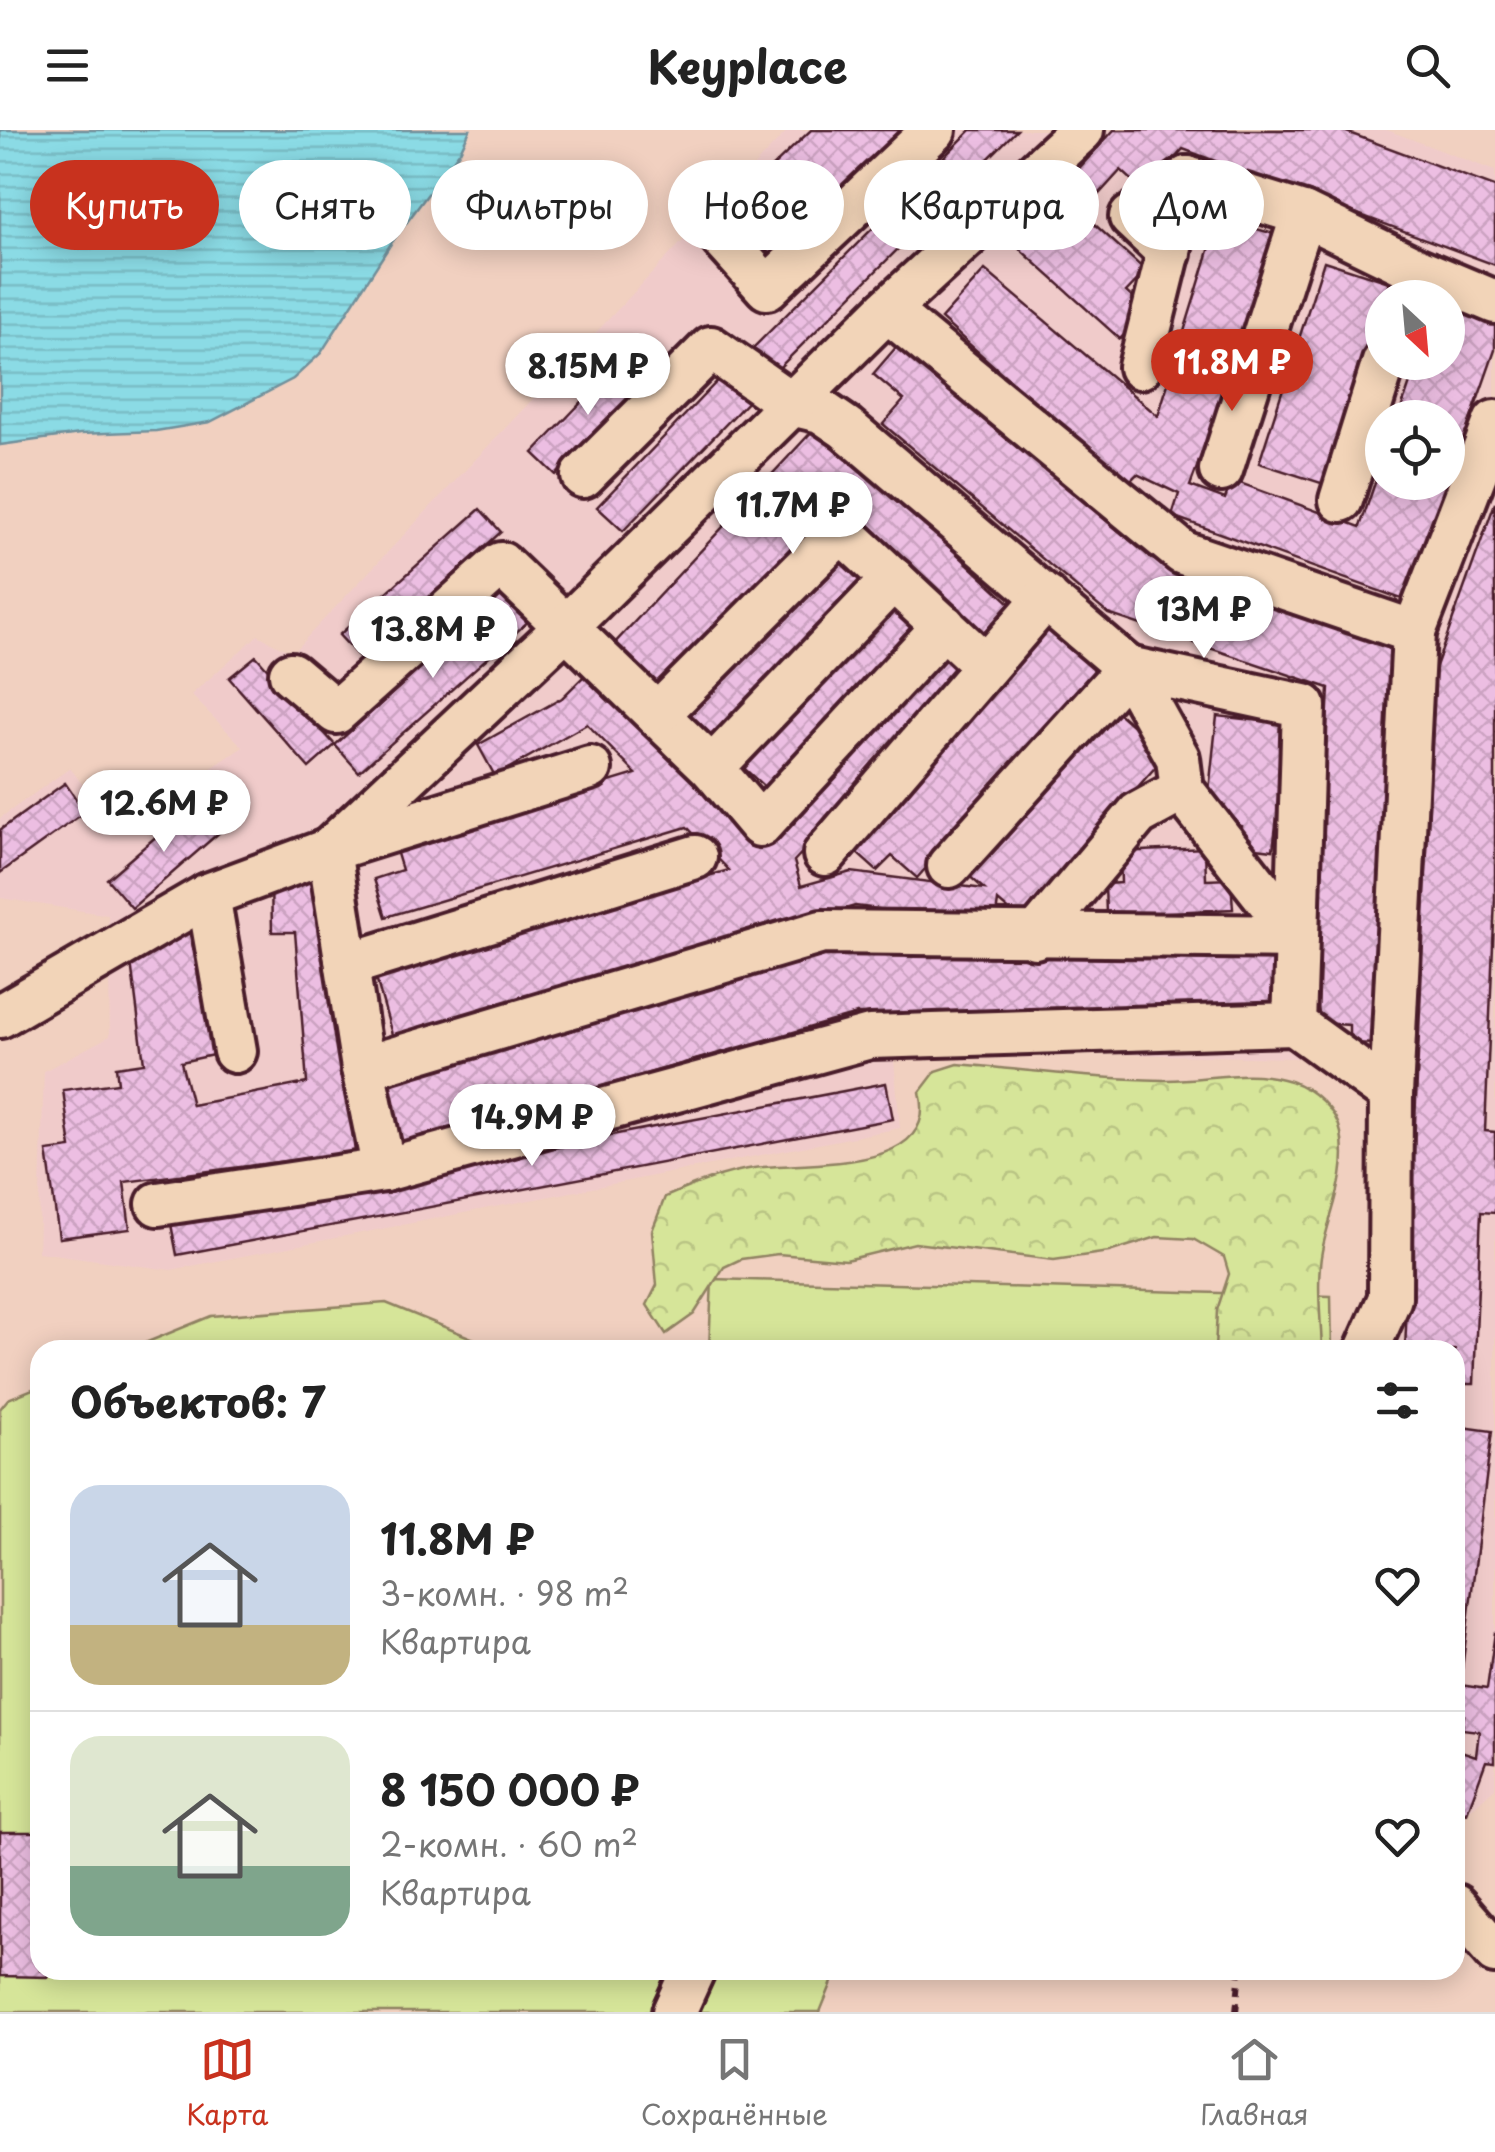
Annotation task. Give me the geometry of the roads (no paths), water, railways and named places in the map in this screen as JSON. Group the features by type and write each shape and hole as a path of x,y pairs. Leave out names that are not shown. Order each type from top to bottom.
{"street":[{"path":"844,215 934,130"},
{"path":"329,850 567,626 886,310 1081,130"},
{"path":"1140,367 1188,178 1304,214 1404,280"},
{"path":"1221,470 1304,214"},
{"path":"733,250 767,288 807,250"},
{"path":"1465,295 1495,302"},
{"path":"886,310 1183,553 1414,632"},
{"path":"583,476 711,348 791,404 821,410 1128,668 1178,758 1182,790 1296,937"},
{"path":"1341,500 1378,380"},
{"path":"1371,1340 1390,1298 1392,1094 1414,632 1495,422"},
{"path":"658,714 841,531 986,666"},
{"path":"292,674 336,712 500,564 712,768 760,825 944,626"},
{"path":"712,768 893,579"},
{"path":"825,854 1046,597"},
{"path":"949,866 1128,668"},
{"path":"1128,668 1304,706 1294,1024"},
{"path":"0,1016 208,895 329,850 590,768"},
{"path":"1035,937 1138,814 1182,790"},
{"path":"329,850 363,1068 384,1170"},
{"path":"347,965 694,857"},
{"path":"208,895 235,1051"},
{"path":"363,1068 822,932 1296,937"},
{"path":"158,1204 384,1170 870,1037 1294,1024 1392,1094"},
{"path":"1465,1906 1495,1905"},
{"path":"1465,1918 1495,1952"},
{"path":"674,2012 688,1980"}],"water":[{"path":"0,130 470,130 453,160 431,160 431,190 411,217 411,160 239,160 239,250 387,250 321,353 293,379 210,422 156,431 80,434 0,445"}]}
